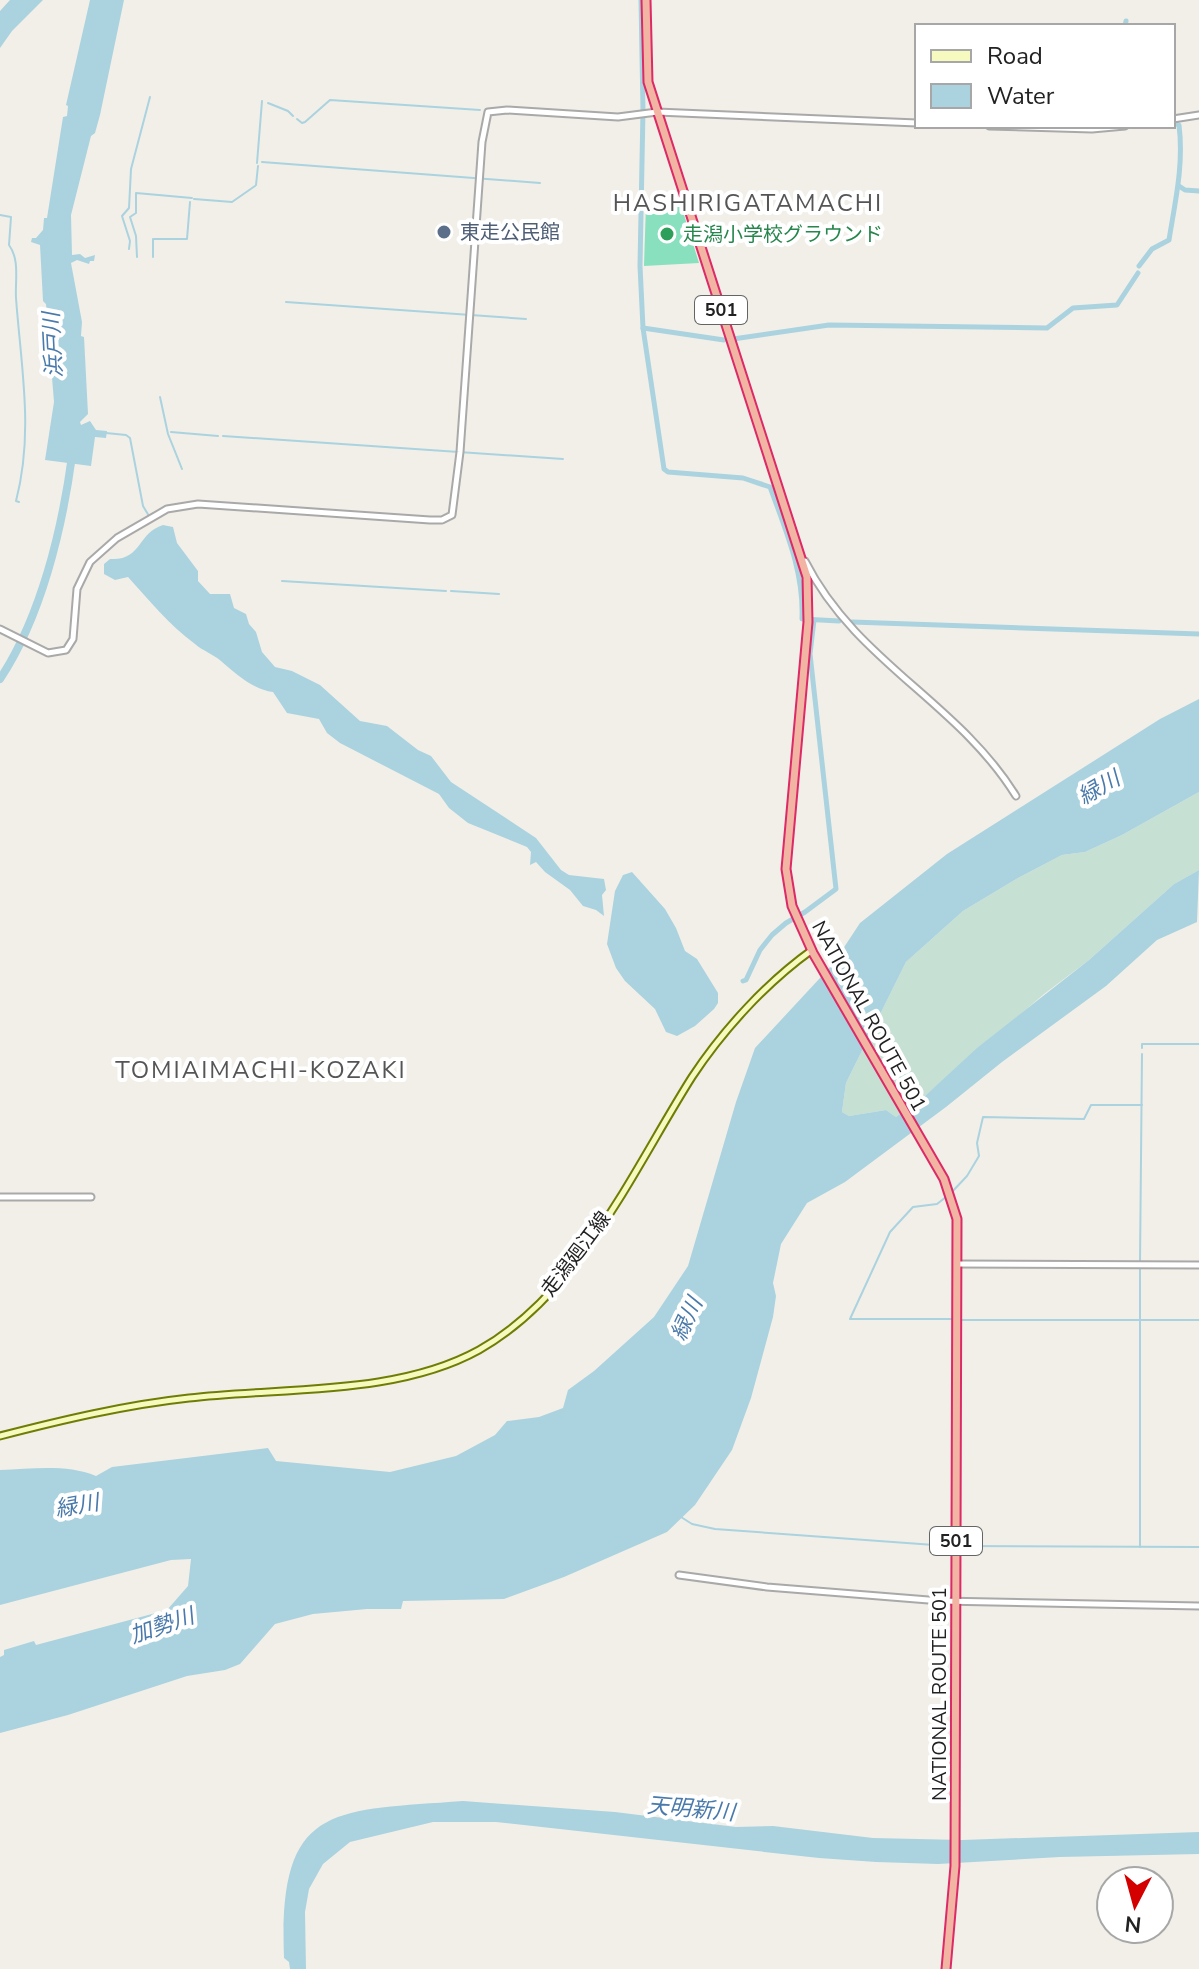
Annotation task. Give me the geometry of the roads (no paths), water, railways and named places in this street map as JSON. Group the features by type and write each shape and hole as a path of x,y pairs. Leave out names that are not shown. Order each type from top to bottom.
{"highway":[{"name":"NATIONAL ROUTE 501","path":"646,0 648,82 807,577 808,620 786,869 788,893 812,952 944,1179 957,1219 955,1866 946,1969"}],"main road":[{"name":"走潟廻江線","path":"0,1436 157,1402 387,1379 437,1367 482,1348 521,1320 568,1271 602,1224 694,1075 720,1040 775,981 812,952"}],"street":[{"path":"0,629 41,650 57,653 70,646 74,635 76,593 87,567 108,545 142,522 174,507 198,504 449,518 454,510 479,178 488,112 507,110 618,117 657,112 915,123"},
{"path":"1175,119 1199,115"},
{"path":"1058,128 1103,128"},
{"path":"799,550 813,578 848,625 871,650 940,708 990,757 1016,796"},
{"path":"0,1197 91,1197"},
{"path":"957,1264 1199,1265"},
{"path":"679,1575 767,1587 956,1602 1199,1606"}],"water":[{"path":"10,0 43,0 12,31 0,48 0,11"},
{"path":"90,0 124,0 100,115 95,133 91,136 71,215 72,255 80,254 85,258 95,255 94,261 89,264 77,260 71,263 82,322 81,336 84,337 88,414 80,422 81,425 90,421 96,430 107,431 106,438 95,437 91,466 45,460 54,402 40,245 31,242 43,230 44,218 47,218 63,117 67,116 66,105"},
{"path":"163,525 173,527 177,543 198,571 198,581 210,594 230,594 234,608 246,614 262,652 275,667 292,671 320,685 360,721 387,726 431,756 451,782 536,838 561,870 569,875 604,879 604,916 583,906 570,890 536,862 530,865 531,852 527,847 468,823 449,808 439,794 340,743 327,733 319,719 287,713 273,692 246,681 186,637 128,577 115,580 104,574 104,564 110,559 128,556 148,534"},
{"path":"1199,699 1199,792 1122,835 1085,852 1062,855 1018,878 963,911 906,962 846,1083 842,1112 849,1116 886,1110 896,1117 925,1096 977,1048 1089,960 1174,884 1199,870 1197,922 1157,940 1106,986 946,1107 845,1182 807,1203 781,1244 773,1283 776,1296 773,1317 751,1398 732,1450 695,1505 667,1532 564,1577 504,1599 403,1601 401,1609 313,1614 275,1624 240,1664 225,1670 187,1676 68,1715 0,1733 0,1657 4,1655 4,1650 34,1641 36,1645 167,1610 188,1586 191,1559 171,1560 0,1605 0,1470 61,1469 96,1476 112,1467 268,1448 276,1461 390,1472 456,1456 495,1435 507,1421 539,1417 563,1408 568,1390 654,1317 688,1266 755,1048 833,964 860,923 947,854 1160,719"},
{"path":"632,872 665,909 685,951 697,959 718,993 718,1003 714,1009 695,1026 677,1036 666,1032 655,1009 625,981 616,968 607,944 615,891 623,875"},
{"path":"463,1801 615,1812 736,1827 773,1826 873,1838 962,1840 1199,1832 1199,1854 938,1864 876,1862 496,1822 433,1822 350,1842 323,1864 309,1889 305,1912 306,1969 290,1969 289,1962 284,1958 285,1907 291,1869 303,1843 322,1825 347,1814 378,1808"}],"waterway":[{"path":"641,0 643,110 640,266 643,328 664,469 668,472 743,478 770,487 797,568 802,619 839,621"},
{"path":"129,249 130,241 122,216 129,208 131,169 150,97"},
{"path":"297,119 305,122 330,100 480,110"},
{"path":"257,163 262,101"},
{"path":"268,103 293,116"},
{"path":"1139,266 1152,249 1169,240 1180,154 1179,125 1175,124"},
{"path":"262,162 540,183"},
{"path":"256,185 258,166"},
{"path":"194,199 232,202 255,186"},
{"path":"1179,186 1185,190 1199,191"},
{"path":"137,257 136,236 130,217 136,213 136,193 192,198"},
{"path":"153,257 153,239 187,239 190,202"},
{"path":"0,215 11,217 9,245 15,257 23,374 25,425 16,501 19,502"},
{"path":"733,339 829,325 1047,328 1073,308 1117,305 1138,273"},
{"path":"286,302 526,319"},
{"path":"643,328 724,340"},
{"path":"160,397 168,434 182,469"},
{"path":"171,432 218,436"},
{"path":"106,433 130,438 143,506 149,516"},
{"path":"223,436 563,459"},
{"name":"浜戸川","path":"0,679 27,628 48,572 72,456"},
{"path":"282,581 446,591"},
{"path":"451,591 499,594"},
{"path":"743,981 772,935 836,889 810,654 814,620"},
{"path":"852,622 1199,634"},
{"path":"1142,1048 1142,1044 1199,1044"},
{"path":"1140,1262 1142,1054"},
{"path":"951,1193 967,1176 979,1156 977,1143 983,1117 1084,1119 1091,1105 1142,1105"},
{"path":"946,1197 937,1204 913,1207 890,1232 850,1319 954,1319"},
{"path":"1140,1268 1140,1547"},
{"path":"960,1320 1199,1320"},
{"path":"681,1517 692,1524 715,1529 948,1546"},
{"path":"960,1546 1199,1547"}],"place":[{"name":"東走公民館","path":"444,232"},
{"name":"走潟小学校グラウンド","path":"667,234"}],"district":[{"name":"HASHIRIGATAMACHI","path":"748,203"},
{"name":"TOMIAIMACHI-KOZAKI","path":"261,1070"}],"water label":[{"name":"緑川","path":"1099,788"},
{"name":"緑川","path":"687,1319"},
{"name":"緑川","path":"77,1506"},
{"name":"加勢川","path":"162,1626"},
{"name":"天明新川","path":"691,1809"}]}
